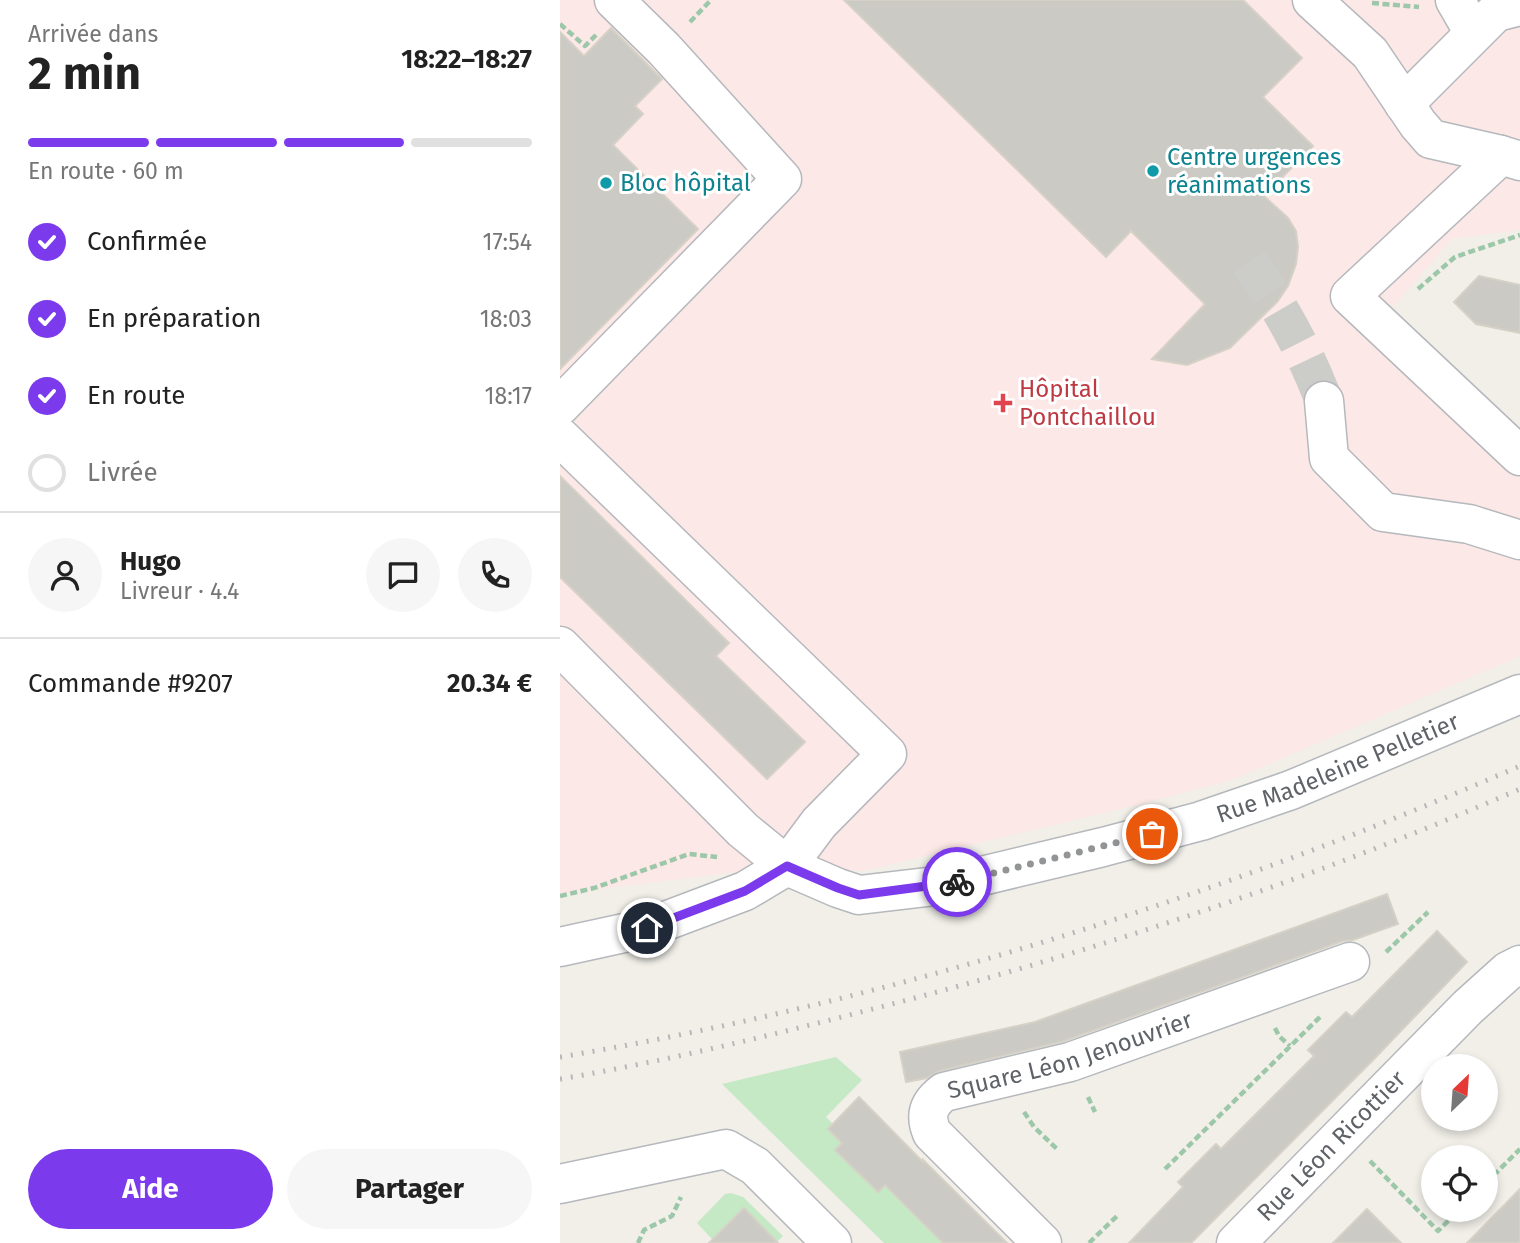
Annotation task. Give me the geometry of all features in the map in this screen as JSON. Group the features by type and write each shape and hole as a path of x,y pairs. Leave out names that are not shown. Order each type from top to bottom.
{"street":[{"path":"560,406 782,179 664,48 614,0"},
{"path":"1311,0 1370,53 1431,139 1510,158"},
{"path":"1455,0 1468,40"},
{"path":"1404,104 1496,12 1520,6"},
{"path":"1510,158 1350,296 1520,456"},
{"path":"1324,401 1329,458 1383,512 1469,524 1520,540"},
{"path":"560,438 887,754 819,823 787,866 745,891 647,928 560,947"},
{"name":"Rue Madeleine Pelletier","path":"560,646 743,830 787,866 859,895 944,885 1201,821 1291,790 1520,694"},
{"name":"Square Léon Jenouvrier","path":"1042,1243 932,1133 927,1121 933,1100 944,1092 1070,1062 1366,959"},
{"name":"Rue Léon Ricottier","path":"1236,1243 1468,1007 1508,971 1520,965"},
{"path":"560,1184 726,1149 755,1166 832,1243"}],"path":[{"path":"1365,0 1368,3 1422,8 1468,40"},
{"path":"1377,323 1455,257 1520,235"},
{"path":"560,896 594,888 689,854"},
{"path":"1366,959 1428,912"},
{"path":"1165,1169 1327,1010"},
{"path":"1004,1079 1034,1127 1058,1150"},
{"path":"1343,1133 1421,1213"},
{"path":"1498,1171 1520,1149"},
{"path":"1089,1243 1118,1215"},
{"path":"1429,1222 1438,1231 1447,1222"}],"shaded area":[{"name":"Hôpital Pontchaillou","path":"560,0 1520,0 1520,230 1452,239 1373,330 1520,476 1520,656 1232,780 1141,804 863,871 787,866 560,894"}],"green space":[{"path":"836,1057 862,1080 826,1117 833,1124 842,1143 836,1150 877,1192 885,1185 943,1243 884,1243 722,1084"},
{"path":"725,1194 743,1197 783,1236 777,1242 744,1209 713,1240 697,1223"}],"building":[{"name":"Centre urgences réanimations","path":"844,0 1243,0 1302,58 1263,97 1313,146 1264,196 1288,218 1296,231 1296,264 1288,286 1277,302 1230,348 1187,365 1152,359 1205,304 1131,231 1106,257"},
{"name":"Bloc hôpital","path":"611,28 662,79 635,106 643,114 613,145 698,229 560,369 560,32 584,56"},
{"path":"1479,276 1520,285 1520,333 1476,324 1454,302"},
{"path":"560,476 729,643 716,656 805,742 767,779 560,577"},
{"path":"1387,894 1398,924 1343,941 1064,1041 939,1071 927,1078 906,1082 900,1052 1035,1022"},
{"path":"1437,931 1467,962 1375,1058 1191,1243 1129,1243 1183,1187 1178,1182 1216,1144 1221,1149 1314,1056 1308,1050 1346,1012 1352,1017"},
{"path":"859,1097 1007,1243 943,1243 885,1185 878,1192 835,1150 842,1143 828,1129"},
{"path":"1520,1189 1520,1243 1467,1243 1488,1222 1498,1222 1498,1211"},
{"path":"744,1208 778,1243 709,1243"},
{"path":"1367,1209 1401,1243 1333,1243"}],"tunnel":[{"path":"1249,262 1291,329 1324,401"}],"railway":[{"path":"560,1057 805,1007 927,976 1049,940 1288,859 1520,766"},
{"path":"560,1079 751,1039 1032,965 1278,885 1440,823 1520,789"}],"way so far":[{"path":"957,882 1152,834"}],"place":[{"name":"Centre urgences réanimations","path":"1153,171"},
{"name":"Bloc hôpital","path":"606,183"},
{"name":"Hôpital Pontchaillou","path":"1003,403"}],"route":[{"path":"647,928 745,891 787,866 859,895 957,882"}]}
